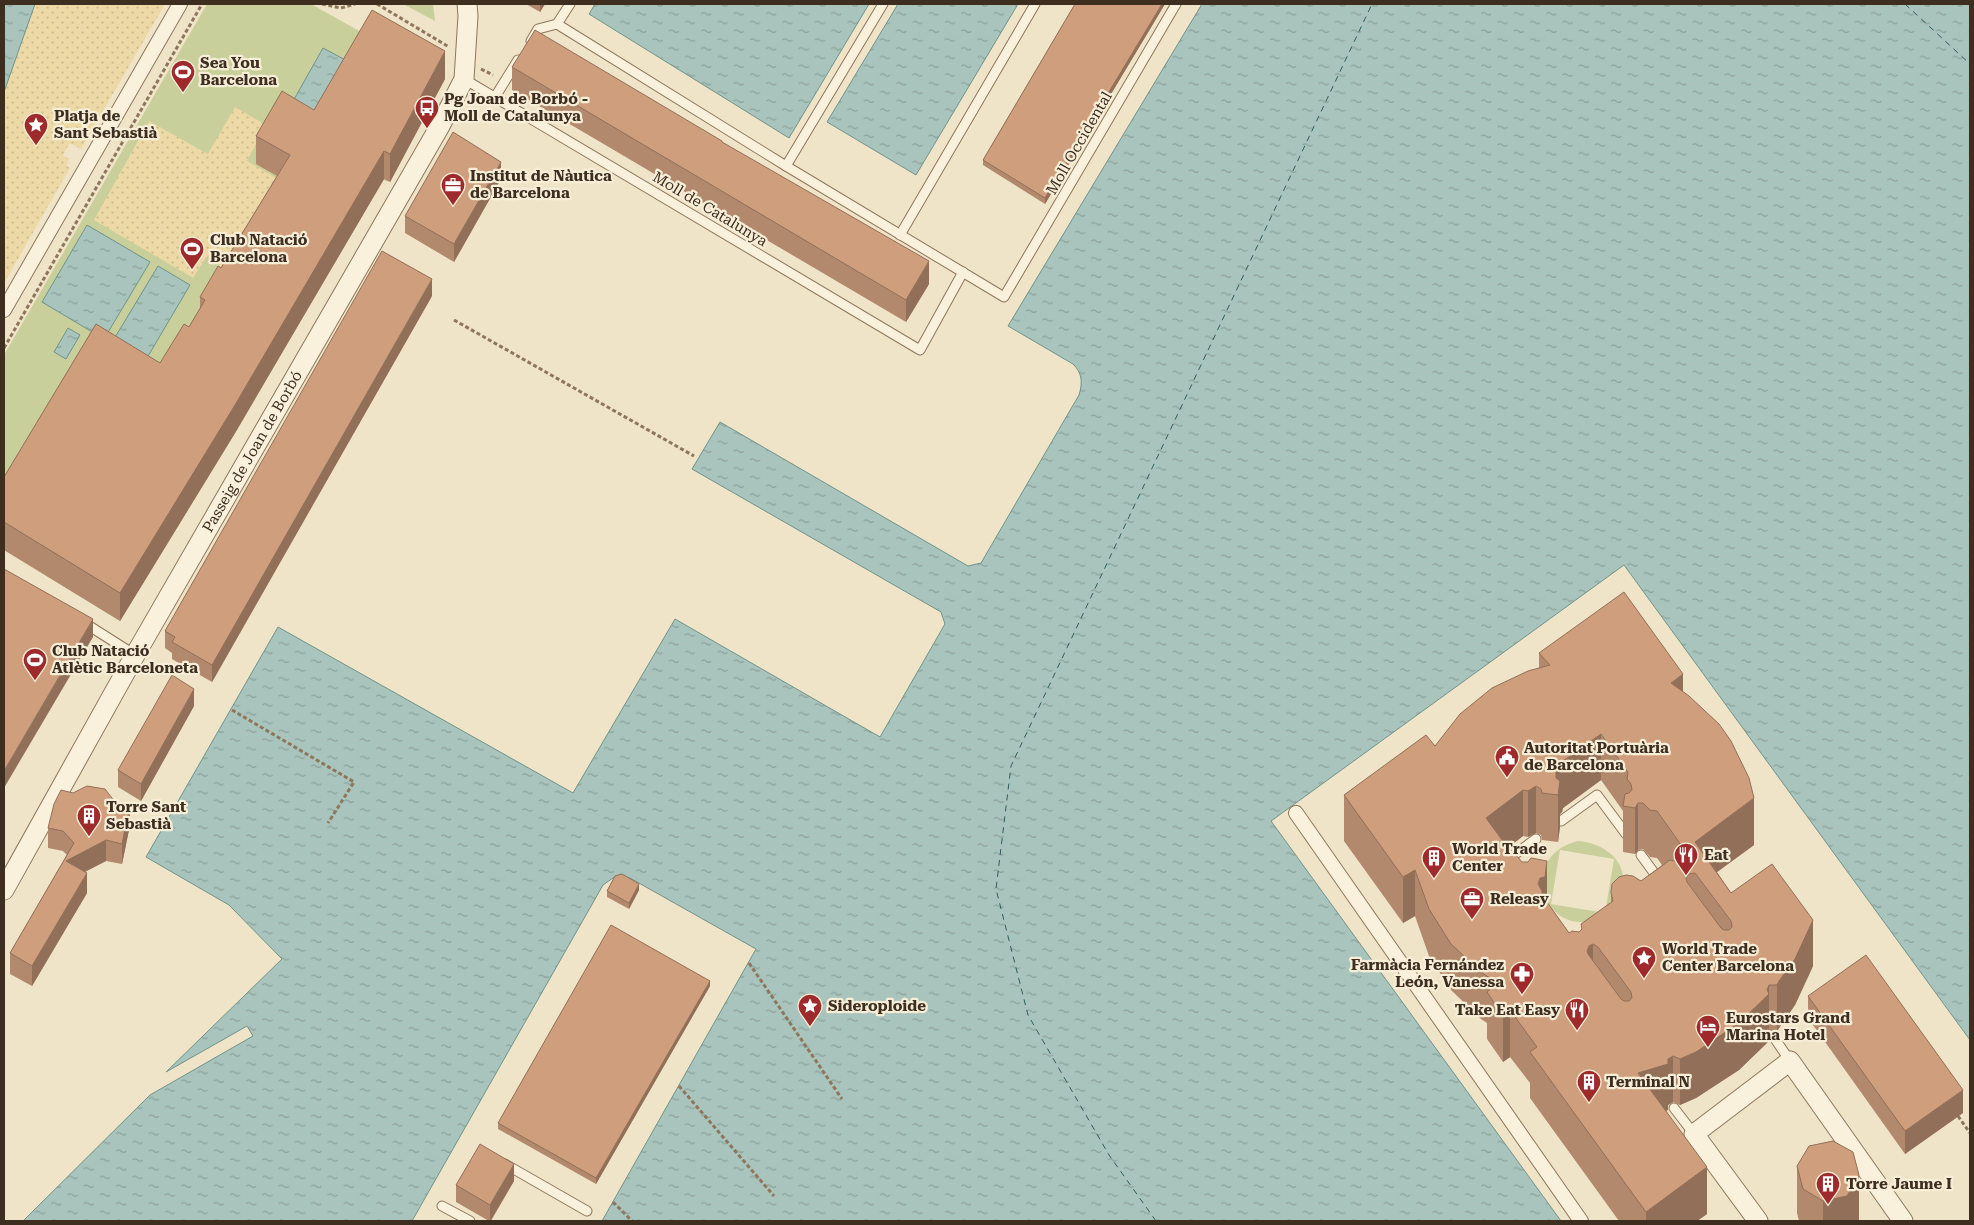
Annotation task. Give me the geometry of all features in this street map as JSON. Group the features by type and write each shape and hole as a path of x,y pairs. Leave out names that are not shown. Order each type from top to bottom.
{"street":[{"path":"4,310 180,4"},
{"name":"Passeig de Joan de Borbó","path":"4,890 135,655 440,126 464,79 467,4"},
{"path":"1296,813 1581,1221"},
{"path":"1758,1221 1694,1134 1790,1062 1903,1221"}],"lane":[{"path":"491,95 538,30 557,24 570,4"},
{"path":"786,166 883,4"},
{"path":"900,235 1036,4"},
{"name":"Moll Occidental","path":"963,272 1004,297 1176,4"},
{"path":"557,24 786,166 963,272"},
{"name":"Moll de Catalunya","path":"464,79 920,350 963,272"},
{"path":"78,619 135,655"},
{"path":"1561,821 1597,794 1626,834"},
{"path":"1504,874 1498,866 1536,839"},
{"path":"1641,855 1663,886"},
{"path":"1773,1036 1790,1062"},
{"path":"1674,1108 1694,1134"},
{"path":"493,1158 587,1211"},
{"path":"442,1206 470,1221"}],"path":[{"path":"4,348 202,4"},
{"path":"322,4 341,8 355,4"},
{"path":"377,4 450,47"},
{"path":"454,320 694,456"},
{"path":"232,710 354,782 328,823"},
{"path":"749,963 842,1098"},
{"path":"679,1086 774,1196"},
{"path":"1958,1116 1970,1133"},
{"path":"613,1202 632,1221"}],"green space":[{"name":"Club Natació Barcelona","path":"207,4 311,4 445,79 390,182 383,180 237,430 120,621 4,550 4,355"},
{"path":"403,4 433,4 435,21"},
{"path":"1578,841 1588,843 1607,851 1620,865 1623,874 1621,895 1614,907 1603,916 1594,920 1576,922 1561,916 1550,906 1544,892 1543,876 1548,862 1559,849","holes":["1560,850 1614,859 1605,913 1551,904"]}],"sand":[{"name":"Platja de Sant Sebastià","path":"35,4 165,4 81,149 70,143 63,155 69,159 66,165 70,168 4,283 4,92"},
{"path":"235,107 266,125 247,161 288,185 230,272 206,257 193,278 94,220 149,121 208,154"}],"water":[{"path":"4,4 35,4 4,92"},
{"path":"595,4 869,4 789,138 589,14"},
{"path":"898,4 1018,4 916,175 827,122"},
{"path":"1202,4 1970,4 1970,1040 1624,565 1271,821 1561,1221 602,1221 756,949 630,878 616,876 603,885 412,1221 23,1221 150,1095 253,1036 247,1026 166,1072 282,959 229,905 146,857 278,627 573,793 675,619 880,737 945,624 941,612 692,469 720,422 968,566 981,563 1079,395 1081,386 1080,374 1073,364 1008,326"},
{"path":"323,48 349,62 313,124 288,110"},
{"path":"87,225 150,262 104,339 42,302"},
{"path":"158,266 190,285 144,363 111,344"},
{"path":"68,328 80,335 66,359 54,352"}],"building":[{"path":"1075,4 1162,4 1045,198 983,160"},
{"path":"372,10 445,51 390,154 384,151 235,405 120,593 4,522 4,477 96,324 160,363 184,324 189,327 205,300 200,297 218,266 221,268 290,155 256,136 282,91 314,110"},
{"path":"535,30 722,142 929,261 906,300 512,67"},
{"name":"Institut de Nàutica de Barcelona","path":"453,132 501,162 454,244 405,216"},
{"path":"382,251 432,279 212,665 172,642 175,637 165,631"},
{"name":"Club Natació Atlètic Barceloneta","path":"4,569 93,619 4,771"},
{"path":"1624,592 1683,674 1671,683 1689,696 1719,724 1731,741 1749,778 1754,798 1695,842 1731,893 1772,864 1813,920 1795,959 1777,985 1769,985 1767,990 1769,994 1739,1023 1696,1052 1680,1059 1673,1056 1668,1059 1668,1064 1638,1073 1707,1167 1646,1212 1530,1052 1537,1047 1510,1010 1503,1016 1487,992 1497,983 1481,972 1451,944 1429,909 1415,870 1403,877 1344,795 1426,735 1435,746 1460,714 1492,688 1528,671 1550,665 1539,653","holes":["1601,734 1628,772 1627,779 1631,784 1632,790 1625,794 1623,806 1635,808 1638,803 1643,803 1650,810 1657,811 1684,849 1680,852 1681,858 1678,861 1670,860 1641,881 1633,876 1619,877 1612,884 1611,893 1613,901 1581,924 1582,929 1579,932 1572,931 1569,933 1542,895 1538,884 1540,878 1545,877 1547,861 1531,858 1528,862 1522,862 1517,856 1513,855 1486,818 1523,790 1528,791 1536,786 1541,789 1542,793 1558,795 1560,781 1556,778 1556,772 1562,766 1563,761","1695,873 1731,921 1732,927 1729,930 1721,928 1687,882 1688,874","1593,944 1598,947 1631,992 1632,998 1629,1001 1621,999 1588,954 1589,946"]},
{"path":"172,675 194,689 141,784 118,770"},
{"path":"87,786 105,789 115,802 130,805 122,844 106,840 66,861 87,873 32,966 10,953 74,843 63,831 48,828 54,804 61,790 73,793"},
{"path":"622,874 639,884 629,903 607,891 615,876"},
{"path":"611,925 710,981 596,1178 498,1123"},
{"path":"1866,955 1963,1090 1905,1131 1808,996"},
{"path":"1833,1141 1853,1152 1859,1175 1847,1196 1823,1201 1803,1189 1797,1166 1809,1146"},
{"path":"480,1144 514,1164 490,1205 456,1185"}],"ferry route":[{"path":"1156,1221 1109,1155 1028,1015 996,889 1011,766 1372,4"},
{"path":"1905,4 1970,64"}],"place":[{"name":"Sea You Barcelona","path":"183,93"},
{"name":"Pg Joan de Borbó - Moll de Catalunya","path":"427,129"},
{"name":"Platja de Sant Sebastià","path":"36,146"},
{"name":"Institut de Nàutica de Barcelona","path":"453,206"},
{"name":"Club Natació Barcelona","path":"192,270"},
{"name":"Club Natació Atlètic Barceloneta","path":"35,681"},
{"name":"Autoritat Portuària de Barcelona","path":"1507,778"},
{"name":"Torre Sant Sebastià","path":"89,837"},
{"name":"Eat","path":"1686,876"},
{"name":"World Trade Center","path":"1434,879"},
{"name":"Releasy","path":"1472,920"},
{"name":"World Trade Center Barcelona","path":"1644,979"},
{"name":"Farmàcia Fernández León, Vanessa","path":"1522,995"},
{"name":"Sideroploide","path":"810,1027"},
{"name":"Take Eat Easy","path":"1577,1031"},
{"name":"Eurostars Grand Marina Hotel","path":"1708,1048"},
{"name":"Terminal N","path":"1589,1103"},
{"name":"Torre Jaume I","path":"1828,1205"}]}
